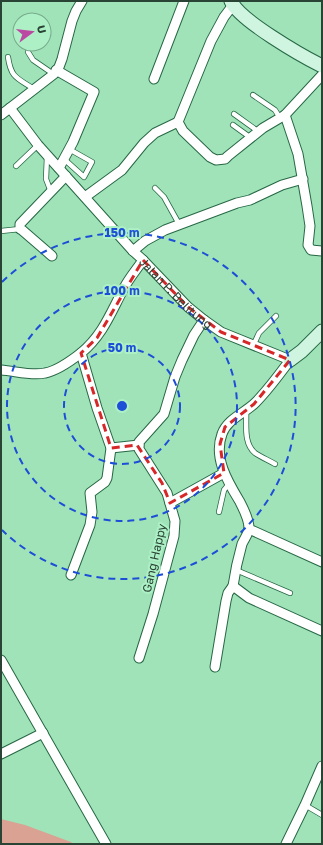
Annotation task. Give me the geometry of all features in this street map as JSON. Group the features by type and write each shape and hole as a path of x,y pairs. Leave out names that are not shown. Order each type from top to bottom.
{"street":[{"path":"154,79 184,1"},
{"path":"1,116 34,89 61,63 72,21 79,2"},
{"path":"85,197 122,170 144,143 155,133 178,122 212,41 232,3 244,16 266,32 303,56 322,66"},
{"path":"53,72 94,92 70,149 61,164"},
{"path":"178,122 182,131 210,156 216,160 225,159 259,132 283,116 322,75"},
{"name":"Jalan P. Belitung","path":"10,108 47,155 61,164 66,176 85,197 136,248 143,260 173,292 204,320 221,332 290,360"},
{"path":"283,116 298,154 310,226 308,245 311,250 322,251"},
{"path":"52,256 20,229 20,224 66,176"},
{"path":"136,248 155,235 179,224 237,203 250,200 282,184 302,179"},
{"path":"1,370 46,373 81,354 97,338 124,288 143,260"},
{"path":"111,448 139,445 141,438 164,414 175,377 182,360 194,335 204,320"},
{"path":"215,667 228,592 233,586 242,546 249,529 248,519 224,473 220,456 222,434 225,427 254,404 268,389 290,360 302,351 322,331"},
{"path":"71,575 90,525 92,512 90,493 105,482 107,478 111,448 81,354"},
{"name":"Gang Happy","path":"139,445 139,448 162,483 175,521 174,536 153,614 139,658"},
{"path":"170,503 224,473"},
{"path":"249,529 322,562"},
{"path":"233,586 249,598 322,631"},
{"path":"1,660 106,844"},
{"path":"1,754 43,733"},
{"path":"286,844 306,805 322,766"}],"lane":[{"path":"28,52 33,60 53,72"},
{"path":"8,57 12,73 34,89"},
{"path":"253,95 283,116"},
{"path":"234,114 259,132"},
{"path":"233,126 251,138"},
{"path":"16,166 38,145"},
{"path":"61,164 84,177 92,162 70,149"},
{"path":"47,155 46,179 51,192"},
{"path":"155,188 164,197 179,224"},
{"path":"1,231 20,229"},
{"path":"253,346 259,333 276,316"},
{"path":"246,410 246,432 249,446 254,452 275,464"},
{"path":"219,512 224,490 230,484"},
{"path":"236,570 290,593"},
{"path":"306,805 322,815"}],"highlighted area":[{"path":"143,260 188,307 221,332 290,360 254,404 225,427 220,444 224,473 170,503 162,483 137,445 111,448 81,353 97,338"}],"shaded area":[{"path":"1,819 25,825 73,844 1,844"}]}
